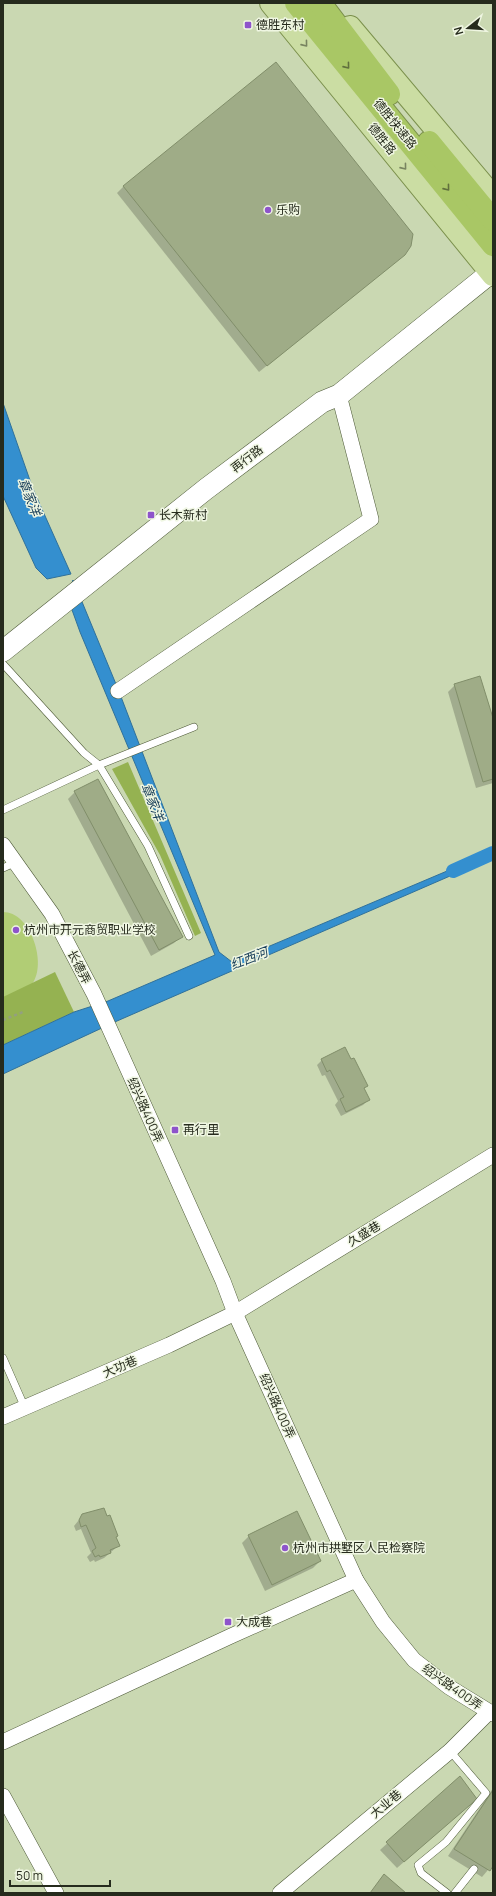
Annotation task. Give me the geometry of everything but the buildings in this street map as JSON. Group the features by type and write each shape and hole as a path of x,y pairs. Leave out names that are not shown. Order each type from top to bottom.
{"highway":[{"name":"德胜快速路","path":"296,3 493,245"},
{"name":"德胜快速路","path":"320,3 379,81 493,220"}],"main road":[{"name":"德胜路","path":"271,3 492,273"},
{"path":"331,3 493,197"}],"street":[{"name":"再行路","path":"3,651 206,489 322,402 338,394 492,273"},
{"path":"118,691 371,519 338,394"},
{"name":"长德弄","path":"3,845 10,865 52,914 94,994 120,1054"},
{"name":"绍兴路400弄","path":"120,1054 356,1580 383,1622 414,1660 449,1687 491,1713"},
{"name":"久盛巷","path":"235,1313 493,1155"},
{"name":"大功巷","path":"3,1417 169,1345 235,1313"},
{"path":"3,1742 356,1580"},
{"name":"大业巷","path":"280,1893 450,1750 491,1713"},
{"path":"3,1796 56,1893"}],"lane":[{"path":"3,664 84,753 99,765 148,846 189,936"},
{"path":"3,810 99,765 194,727"},
{"path":"3,1358 25,1408"},
{"path":"447,1893 422,1873 418,1865 446,1842 486,1793 450,1750"},
{"path":"455,1893 474,1869"}],"path":[{"path":"3,1020 23,1012"}],"green space":[{"path":"128,762 201,933 195,936 160,855 112,769"},
{"name":"杭州市开元商贸职业学校","path":"3,912 13,914 28,928 37,950 38,961 37,972 31,985 20,994 3,1001"},
{"path":"55,972 74,1012 3,1045 3,997"}],"water":[{"name":"章家洋","path":"3,403 33,489 71,574 47,579 36,568 3,496"},
{"name":"章家洋","path":"73,580 118,689 219,952 232,962 466,863 473,866 117,1021 3,1074 3,1045 74,1012 108,1001 215,955 80,632 67,596"}],"waterway":[{"name":"红西河","path":"453,871 493,853"}],"place":[{"name":"德胜东村","path":"248,25"},
{"name":"乐购","path":"268,210"},
{"name":"长木新村","path":"151,515"},
{"name":"杭州市开元商贸职业学校","path":"16,930"},
{"name":"再行里","path":"175,1130"},
{"name":"杭州市拱墅区人民检察院","path":"285,1548"},
{"name":"大成巷","path":"228,1622"}]}
